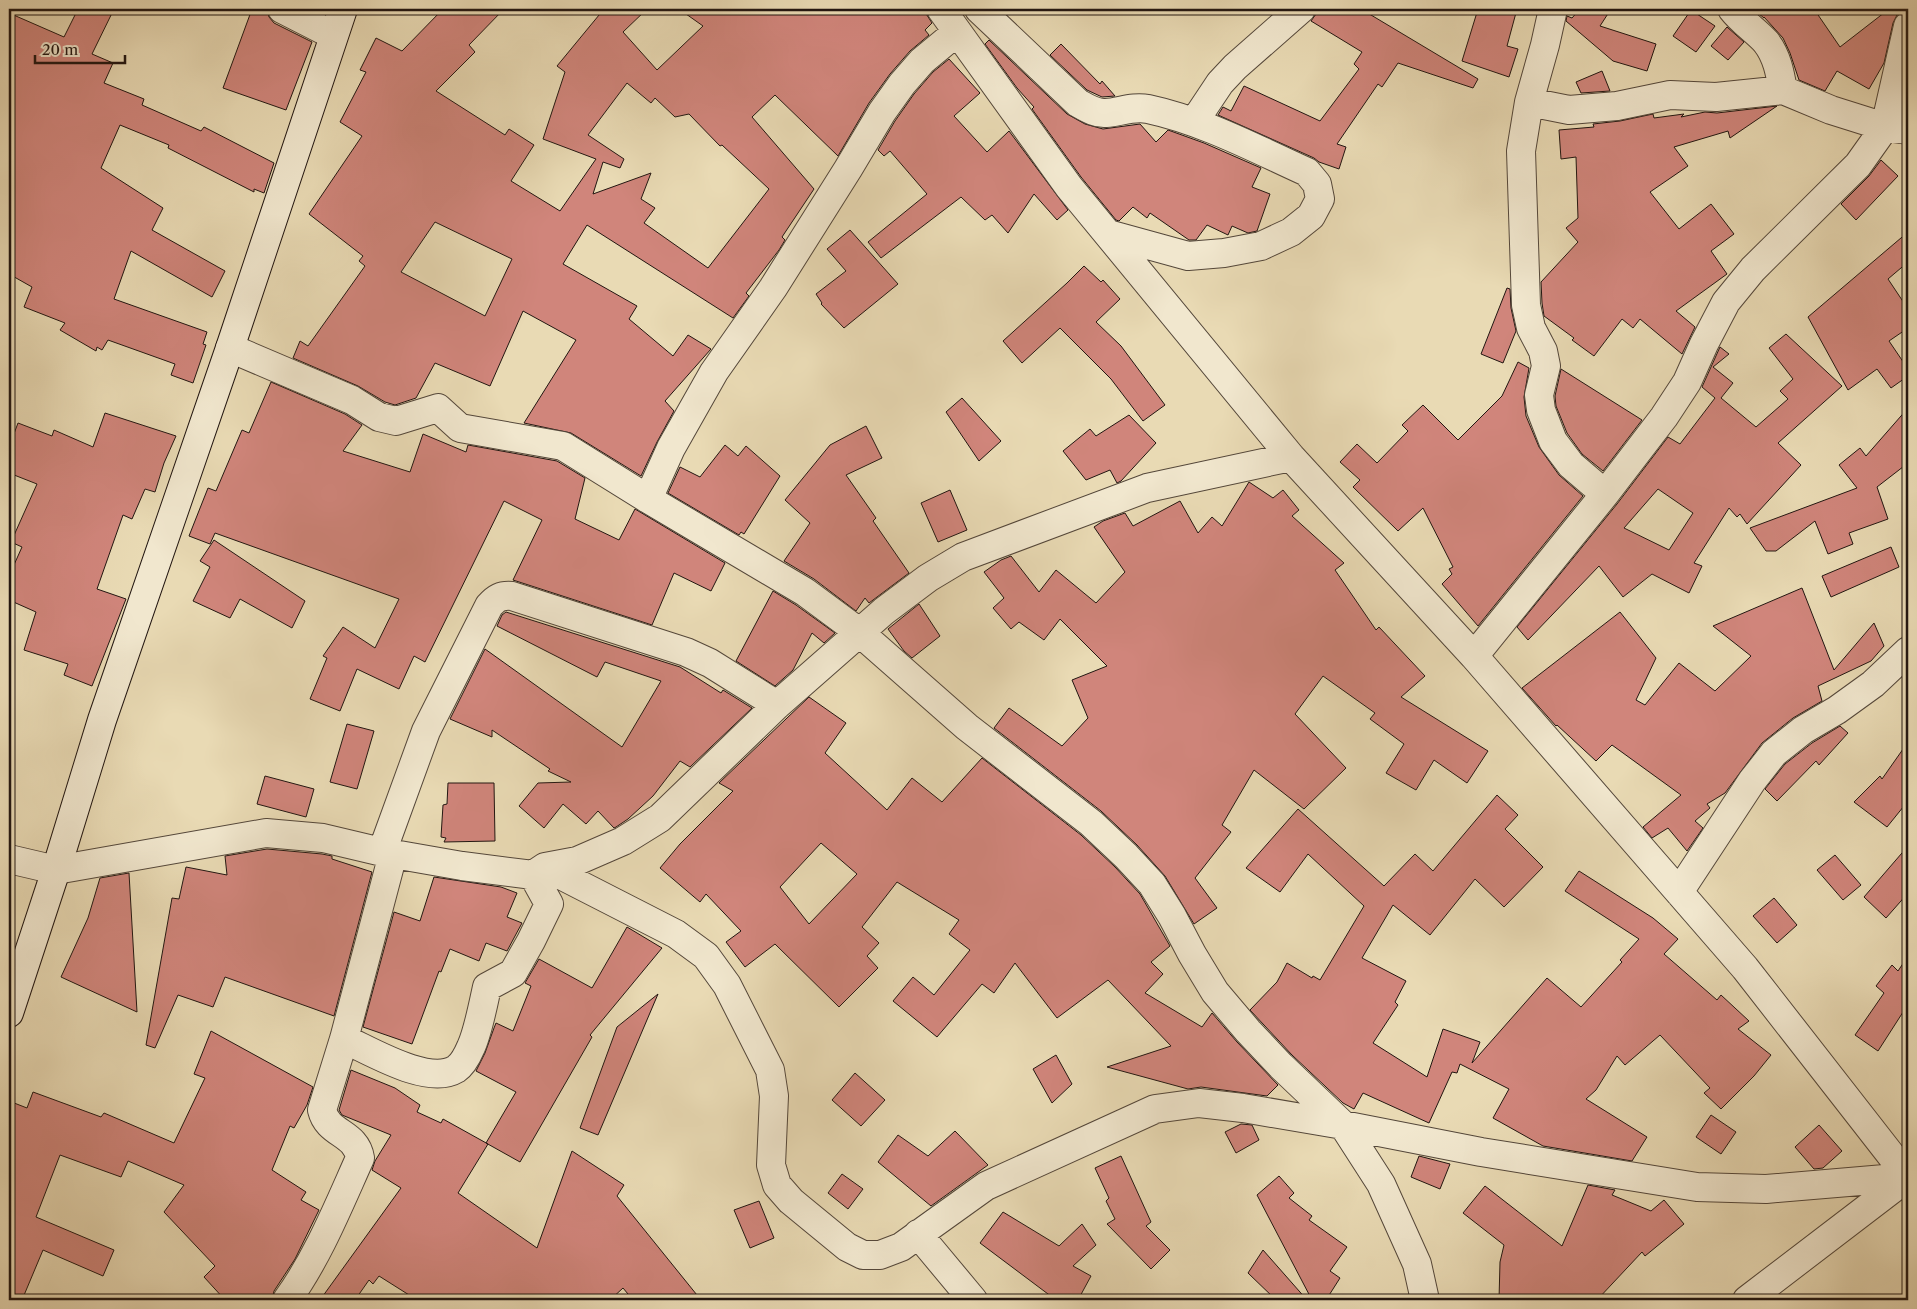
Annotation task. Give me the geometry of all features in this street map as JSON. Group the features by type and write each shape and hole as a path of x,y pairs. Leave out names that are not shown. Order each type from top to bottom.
{"street":[{"path":"282,9 333,35"},
{"path":"9,1013 56,870 102,720 230,348 342,9"},
{"path":"979,9 1078,104 1093,111 1105,113 1131,108 1146,108 1194,122 1307,172 1318,184 1320,199 1311,216 1291,232 1261,246 1224,253 1188,256 1108,234"},
{"path":"1194,122 1225,78 1301,9"},
{"path":"1553,9 1529,102 1521,151 1526,304 1532,328 1543,351 1546,366 1539,395 1541,410 1553,440 1572,465 1605,494"},
{"path":"1732,9 1766,43 1779,66 1783,90"},
{"path":"648,499 671,448 714,372 778,280 848,170 882,112 902,84 955,19 1069,187 1291,457 1474,656 1745,968 1908,1177"},
{"path":"1474,656 1605,494 1664,417 1687,382 1726,302 1753,269 1897,128 1908,26"},
{"path":"1529,102 1569,110 1617,106 1670,95 1716,97 1783,90 1831,110 1897,128"},
{"path":"230,348 352,400 379,417 396,420 438,408 460,428 563,446 805,592 859,632 967,727 1091,823 1152,884 1216,992 1248,1031 1342,1125 1381,1184 1417,1264 1425,1300"},
{"path":"9,859 56,870 266,833 324,838 388,853 462,866 539,871 577,860 623,841 660,818 777,706 859,632 928,578 963,557 1147,488 1291,457"},
{"path":"287,1300 302,1279 314,1257 360,1158 359,1149 353,1141 330,1126 324,1119 322,1110 344,1039 388,853 426,731 489,606 495,599 504,595 512,596 686,652 710,663 777,706"},
{"path":"1679,892 1752,781 1774,753 1802,730 1836,710 1873,684 1908,651"},
{"path":"344,1039 417,1072 448,1073 458,1068 472,1046 487,987 513,973 549,904 539,871"},
{"path":"539,871 676,934 706,956 727,985 770,1070 774,1096 771,1165 777,1184 791,1201 846,1247 863,1255 880,1255 901,1247 986,1186 1155,1109 1199,1104 1243,1108 1481,1152 1697,1188 1766,1189 1908,1177"},
{"path":"1747,1300 1908,1177"},
{"path":"918,1234 973,1300"}],"building":[{"path":"78,9 114,9 92,54 113,63 104,83 144,99 142,105 201,131 204,127 274,163 264,193 254,189 254,192 168,148 169,145 120,125 101,168 163,208 152,230 225,271 212,297 131,251 114,299 207,332 203,344 206,345 193,383 171,375 175,364 108,340 102,350 97,347 96,351 60,330 65,323 24,307 32,287 9,274 9,13 64,37"},
{"path":"252,9 267,9 269,17 274,23 312,42 286,110 223,88"},
{"path":"443,9 504,9 469,45 475,52 436,91 505,135 509,129 534,145 511,181 560,211 596,159 543,139 565,72 557,66 604,9 647,9 623,32 657,70 703,26 679,9 923,9 932,23 925,30 929,35 910,51 869,103 838,156 775,95 752,117 814,189 782,237 785,240 779,250 746,293 749,296 733,318 587,225 563,264 637,306 629,319 673,356 688,335 711,349 665,401 674,411 641,476 571,433 524,423 576,340 523,311 490,386 435,363 416,398 395,405 385,402 358,386 293,358 300,341 308,346 365,266 359,261 363,256 309,214 362,136 340,122 366,72 360,70 376,38 402,51","holes":["627,83 651,103 655,98 675,117 689,114 720,146 722,145 769,189 708,268 644,223 655,208 641,199 651,173 593,194 603,162 620,168 624,159 588,135","435,222 512,259 485,316 401,272"]},
{"path":"1316,9 1361,9 1478,79 1473,88 1398,63 1382,87 1378,84 1337,144 1346,147 1339,169 1319,162 1314,158 1218,115 1223,107 1231,111 1244,86 1320,121 1359,69 1354,64 1362,52 1311,21 1316,14"},
{"path":"1478,9 1517,9 1507,46 1518,49 1509,77 1462,61"},
{"path":"1580,9 1611,9 1600,26 1656,44 1647,71 1613,61 1566,21 1567,16 1572,18"},
{"path":"1753,9 1814,9 1840,47 1889,9 1900,9 1893,23 1884,63 1869,89 1837,71 1825,91 1799,80 1783,38 1764,17"},
{"path":"1691,10 1715,26 1696,52 1673,36"},
{"path":"1727,27 1744,42 1728,60 1711,46"},
{"path":"989,40 1067,114 1085,124 1103,129 1140,124 1156,142 1168,130 1204,143 1261,168 1252,187 1270,194 1257,231 1248,233 1232,226 1228,235 1207,225 1196,240 1189,240 1150,213 1147,218 1133,207 1119,221 1116,220 1081,177 1032,109 1034,107 1017,88 985,44"},
{"path":"1061,44 1100,84 1102,81 1115,96 1102,97 1087,90 1050,55"},
{"path":"949,59 980,93 954,116 987,152 1009,131 1068,210 1057,220 1034,194 1008,233 992,215 985,220 961,197 881,258 868,242 927,194 890,151 884,156 878,150 914,94 933,72"},
{"path":"1602,71 1610,91 1581,93 1576,82"},
{"path":"1777,106 1730,138 1728,131 1674,147 1688,166 1650,192 1679,229 1711,204 1734,234 1711,251 1727,274 1676,311 1695,327 1682,354 1640,319 1633,328 1622,319 1594,356 1572,340 1574,338 1544,316 1541,282 1578,242 1566,228 1578,218 1576,157 1561,159 1559,130 1594,127 1593,124 1653,114 1654,118 1684,114 1681,117 1705,112 1717,113"},
{"path":"1881,160 1898,176 1856,220 1841,204 1869,176"},
{"path":"850,230 898,284 844,328 821,304 816,294 846,271 827,249"},
{"path":"1908,232 1908,262 1888,279 1908,309 1908,328 1889,341 1908,369 1908,376 1891,388 1877,369 1848,390 1808,317"},
{"path":"1084,266 1101,282 1103,280 1120,299 1096,322 1121,346 1165,405 1143,421 1111,379 1060,328 1022,363 1003,341"},
{"path":"1507,288 1510,289 1511,308 1516,331 1503,363 1481,354"},
{"path":"1786,334 1842,386 1778,443 1801,465 1747,524 1740,514 1737,517 1729,508 1694,563 1702,566 1689,593 1652,574 1623,597 1599,566 1528,640 1517,627 1617,504 1668,437 1680,444 1715,398 1702,387 1720,347 1729,354 1713,367 1733,383 1721,398 1756,427 1788,399 1780,391 1793,379 1769,348","holes":["1658,489 1693,513 1669,550 1624,528"]},
{"path":"1518,362 1529,368 1524,397 1526,416 1539,447 1559,475 1583,496 1478,626 1442,584 1452,574 1449,569 1453,567 1423,508 1398,531 1353,487 1360,480 1340,462 1357,444 1377,463 1408,431 1402,425 1423,405 1458,440 1502,396"},
{"path":"1561,369 1642,420 1603,471 1582,454 1567,433 1556,406 1555,396"},
{"path":"271,382 345,414 362,425 343,451 410,472 423,434 466,452 468,445 557,461 585,478 575,519 619,540 635,509 725,563 711,591 674,573 652,625 513,580 542,520 504,501 425,662 414,656 399,689 357,669 340,711 310,699 327,658 323,656 343,627 375,648 399,599 215,533 210,544 189,536 208,488 216,491 242,430 249,433"},
{"path":"962,398 1001,441 979,461 946,412"},
{"path":"1908,408 1908,463 1877,487 1888,519 1849,533 1853,544 1828,554 1815,521 1776,551 1766,551 1750,528 1857,488 1839,465 1860,448 1866,456"},
{"path":"105,413 176,436 164,463 155,492 145,489 132,519 123,515 97,589 126,599 92,686 64,675 68,664 24,650 36,612 9,600 9,576 22,547 11,542 37,484 9,473 9,447 18,423 52,436 54,430 93,447"},
{"path":"1129,415 1156,443 1121,481 1117,483 1110,470 1086,480 1063,451 1090,429 1096,436"},
{"path":"866,426 882,458 846,475 876,518 873,521 909,573 869,603 865,598 856,611 814,579 784,561 810,523 785,500 830,445"},
{"path":"725,445 738,456 746,446 780,476 744,534 741,532 739,535 668,493 680,467 700,477"},
{"path":"1249,482 1273,498 1283,490 1299,510 1292,516 1344,563 1335,570 1376,630 1379,627 1425,676 1401,697 1488,751 1467,783 1434,760 1416,790 1386,773 1404,744 1370,719 1375,713 1323,676 1295,714 1346,768 1304,809 1254,770 1222,825 1231,832 1195,878 1217,908 1194,924 1165,876 1137,845 1101,811 994,728 1009,708 1062,746 1088,718 1072,680 1107,666 1060,619 1044,640 1019,622 1011,629 993,608 1004,598 984,572 1001,560 1011,556 1039,592 1056,570 1096,603 1125,572 1094,527 1103,521 1125,513 1133,526 1180,501 1198,533 1212,517 1222,526"},
{"path":"950,490 967,530 938,542 921,503"},
{"path":"214,540 305,601 292,628 240,599 230,618 193,601 210,567 200,561"},
{"path":"1891,547 1899,567 1831,597 1822,576"},
{"path":"1802,588 1834,670 1874,623 1884,646 1871,661 1818,686 1822,701 1793,718 1762,743 1725,793 1707,804 1710,808 1695,821 1703,828 1687,851 1668,828 1652,838 1643,827 1681,795 1612,745 1596,761 1556,726 1522,688 1620,612 1656,658 1636,700 1645,705 1679,663 1715,691 1751,656 1713,626"},
{"path":"773,591 835,633 824,643 812,633 793,670 775,686 736,661"},
{"path":"919,604 940,636 912,658 904,651 888,629"},
{"path":"506,612 680,667 721,693 723,690 752,708 690,767 680,761 653,796 628,819 616,827 614,828 598,811 586,824 563,804 544,828 519,806 538,783 571,782 548,771 550,769 492,730 492,737 450,719 485,649 622,747 661,681 605,662 597,677 497,626 502,615"},
{"path":"809,697 846,723 825,753 887,810 912,778 942,802 982,758 1081,835 1140,894 1170,946 1151,962 1163,974 1145,993 1202,1027 1212,1013 1278,1085 1267,1096 1201,1087 1188,1089 1107,1067 1171,1046 1108,980 1057,1018 1015,963 994,993 982,984 937,1037 893,1001 913,977 934,995 970,950 949,934 959,920 897,882 862,927 879,943 867,956 878,968 839,1007 775,944 745,967 726,942 741,931 706,894 700,902 660,868 680,844 733,791 719,783","holes":["821,843 857,874 809,924 780,887"]},
{"path":"347,724 374,731 357,789 330,782"},
{"path":"1840,726 1848,733 1819,765 1816,761 1777,801 1765,789 1785,764 1812,743"},
{"path":"1908,742 1908,801 1887,827 1854,802 1880,776 1882,779"},
{"path":"265,776 314,789 306,817 257,804"},
{"path":"448,783 494,783 495,841 444,842 446,838 441,837 443,805 447,804"},
{"path":"1497,795 1518,815 1505,829 1543,867 1504,907 1475,879 1430,935 1393,905 1362,958 1406,981 1395,1002 1398,1005 1373,1043 1427,1077 1443,1029 1480,1042 1472,1063 1547,978 1581,1007 1622,962 1620,960 1639,939 1565,891 1579,871 1653,918 1678,939 1664,954 1717,1000 1721,995 1749,1021 1738,1029 1771,1055 1754,1076 1721,1109 1704,1093 1710,1088 1660,1035 1625,1065 1617,1056 1596,1090 1586,1099 1647,1137 1632,1161 1543,1146 1493,1118 1509,1089 1460,1064 1457,1073 1452,1072 1429,1123 1363,1093 1354,1109 1343,1103 1292,1055 1250,1010 1277,982 1287,963 1312,978 1313,976 1320,980 1364,906 1308,854 1280,892 1246,868 1298,809 1384,886 1415,854 1433,871"},
{"path":"1908,846 1908,893 1886,918 1864,897"},
{"path":"267,849 332,856 332,859 372,872 334,1016 225,977 213,1007 178,995 155,1048 146,1045 172,898 179,899 186,867 227,875 225,856"},
{"path":"1835,855 1861,885 1843,900 1817,870"},
{"path":"129,873 137,1012 61,977 88,918 100,878"},
{"path":"434,877 501,887 517,893 507,917 522,923 507,951 486,943 479,961 450,949 441,972 439,971 412,1044 363,1027 394,912 420,921"},
{"path":"1774,898 1797,925 1777,943 1753,916"},
{"path":"627,927 662,948 590,1035 592,1037 520,1162 486,1143 516,1092 476,1071 496,1023 513,1031 531,986 525,983 539,959 592,988"},
{"path":"1908,956 1908,1012 1905,1009 1878,1051 1855,1035 1884,993 1876,986 1892,965 1898,971"},
{"path":"658,994 598,1135 580,1128 617,1027"},
{"path":"211,1031 313,1087 307,1105 294,1128 290,1126 272,1170 306,1192 301,1200 319,1210 295,1259 274,1291 272,1300 225,1300 204,1277 215,1266 164,1212 184,1185 128,1161 121,1177 60,1155 36,1217 114,1250 103,1276 43,1250 22,1300 9,1300 9,1101 27,1108 33,1092 101,1117 104,1113 174,1143 205,1078 194,1074"},
{"path":"1056,1055 1072,1084 1052,1103 1033,1069"},
{"path":"351,1070 395,1088 420,1105 417,1112 441,1123 443,1119 488,1144 458,1193 537,1248 572,1151 624,1185 617,1196 701,1300 633,1300 623,1288 610,1300 417,1300 379,1276 373,1284 369,1280 355,1300 320,1300 401,1188 372,1170 375,1161 391,1135 342,1115 339,1110"},
{"path":"855,1073 885,1100 861,1126 832,1100"},
{"path":"1711,1115 1736,1132 1721,1154 1696,1137"},
{"path":"1241,1124 1252,1125 1259,1140 1236,1153 1225,1132"},
{"path":"1819,1125 1842,1151 1823,1168 1814,1169 1795,1147"},
{"path":"955,1131 988,1165 931,1206 878,1162 898,1135 928,1156"},
{"path":"1121,1156 1151,1222 1146,1226 1170,1250 1151,1269 1107,1224 1115,1219 1106,1201 1109,1198 1095,1168"},
{"path":"1419,1156 1450,1164 1440,1189 1411,1177"},
{"path":"842,1174 863,1189 848,1209 828,1193"},
{"path":"1279,1176 1294,1193 1289,1198 1312,1216 1309,1220 1347,1247 1330,1271 1340,1278 1326,1300 1312,1300 1257,1195"},
{"path":"1588,1185 1615,1190 1612,1195 1651,1211 1664,1200 1684,1224 1645,1256 1642,1252 1597,1300 1499,1300 1500,1262 1504,1245 1463,1213 1485,1186 1562,1246"},
{"path":"759,1201 774,1238 750,1248 734,1210"},
{"path":"1003,1212 1059,1246 1082,1224 1096,1245 1073,1266 1091,1276 1078,1300 1056,1300 980,1243"},
{"path":"1263,1250 1307,1300 1276,1300 1248,1273"}]}
